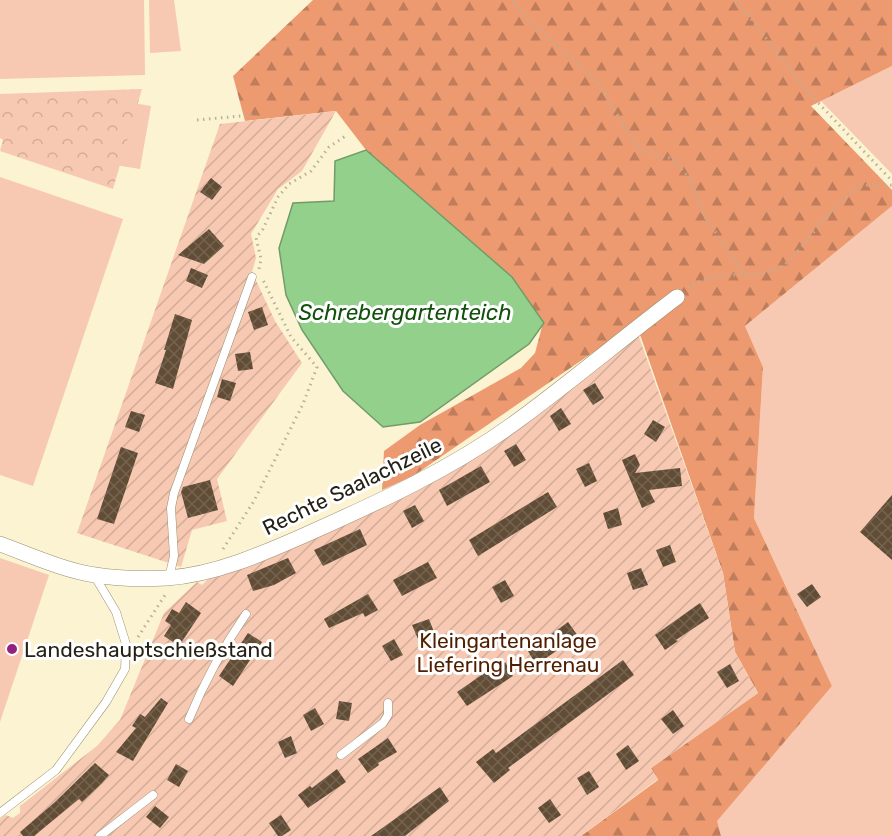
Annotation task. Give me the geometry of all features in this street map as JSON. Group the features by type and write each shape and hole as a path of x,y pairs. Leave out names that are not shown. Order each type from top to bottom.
{"street":[{"name":"Rechte Saalachzeile","path":"0,544 94,575 175,577 208,571 269,551 426,479 519,420 677,297"}],"lane":[{"path":"175,577 171,508 174,493 252,277"},
{"path":"0,813 56,770 106,702 125,669 126,644 116,612 94,575"},
{"path":"189,719 206,678 222,648 246,614"},
{"path":"341,755 383,723 388,715 388,703"},
{"path":"100,836 153,795"}],"path":[{"path":"513,0 523,15 598,83 639,150 673,159 690,179 703,214 745,275"},
{"path":"736,0 809,93 892,183"},
{"path":"197,120 252,115"},
{"path":"208,571 254,501 303,404 317,367 291,337 259,273 261,258 256,238 263,229 278,197 289,184 311,171 329,147 347,135"},
{"path":"696,282 709,277 730,274 768,273 785,263 837,204 862,186 892,183"},
{"path":"127,657 175,577"}],"green space":[{"path":"0,0 144,0 145,75 0,79"},
{"path":"149,0 174,0 181,51 150,53"},
{"path":"313,0 892,0 892,66 811,106 892,190 892,206 745,326 763,367 754,518 832,686 717,821 721,836 581,836 658,780 651,768 758,693 735,652 723,573 636,323 413,476 382,490 384,451 420,425 521,368 535,353 543,323 512,277 366,150 336,111 245,121 233,76"},
{"path":"892,66 892,174 821,101"},
{"path":"142,89 113,189 0,151 3,140 0,138 0,94"},
{"path":"114,100 151,106 140,169 103,163"},
{"path":"336,111 302,171 278,189 251,234 256,258 252,272 275,321 302,363 217,479 227,521 192,530 181,567 77,533 220,124"},
{"path":"0,177 123,219 33,486 0,475"},
{"path":"892,206 892,836 721,836 716,821 832,686 754,518 763,367 745,326"},
{"name":"Kleingartenanlage Liefering Herrenau","path":"638,334 723,573 735,652 758,693 651,768 658,779 581,836 0,836 0,819 6,815 13,818 20,813 20,806 97,746 120,720 164,613 197,582 202,585 210,577 271,557 419,490 514,430"},
{"name":"Landeshauptschießstand","path":"0,558 49,575 0,722"}],"water":[{"name":"Schrebergartenteich","path":"366,150 512,277 544,323 529,344 420,422 383,427 343,391 302,330 286,295 279,248 293,203 334,201 335,161"}],"building":[{"path":"211,178 222,187 212,200 200,192"},
{"path":"209,229 224,246 204,264 178,255"},
{"path":"191,268 208,275 202,288 186,281"},
{"path":"262,307 268,325 254,330 248,312"},
{"path":"175,314 192,320 173,389 155,383"},
{"path":"250,352 253,369 238,371 235,354"},
{"path":"222,379 236,383 230,401 217,397"},
{"path":"595,383 604,398 593,405 583,390"},
{"path":"561,408 571,424 559,431 550,416"},
{"path":"131,411 145,415 139,432 125,427"},
{"path":"653,420 665,427 656,442 644,434"},
{"path":"516,444 526,460 514,467 504,451"},
{"path":"121,447 138,453 114,524 97,519"},
{"path":"635,454 640,465 635,473 680,468 682,486 649,490 655,502 642,508 622,460"},
{"path":"589,463 597,481 585,487 576,469"},
{"path":"481,466 490,482 447,506 439,490"},
{"path":"210,480 218,510 188,518 181,492 183,487"},
{"path":"548,492 557,507 478,556 469,540"},
{"path":"892,495 892,560 860,532"},
{"path":"415,505 424,521 412,528 403,511"},
{"path":"618,508 622,525 608,529 603,513"},
{"path":"360,529 367,545 323,566 314,550"},
{"path":"670,545 676,562 663,567 656,550"},
{"path":"288,558 296,573 274,585 253,591 247,575"},
{"path":"428,562 437,578 402,596 393,580"},
{"path":"641,568 648,585 633,590 627,573"},
{"path":"505,580 514,596 501,603 492,587"},
{"path":"812,584 821,597 807,607 797,594"},
{"path":"368,594 378,610 365,617 363,613 329,628 324,619"},
{"path":"186,602 201,613 179,646 164,636 171,625 165,621 172,609 179,613"},
{"path":"700,603 709,618 665,650 655,635"},
{"path":"429,619 434,632 418,639 412,625"},
{"path":"568,622 578,636 536,665 528,651"},
{"path":"248,633 262,642 233,686 219,676"},
{"path":"394,639 403,655 391,661 382,646"},
{"path":"623,660 634,675 508,768 510,770 494,783 476,762 493,749 496,753"},
{"path":"502,661 505,662 513,676 467,706 457,692"},
{"path":"730,664 739,681 727,688 717,672"},
{"path":"161,698 168,703 133,761 116,752 136,728 132,726 140,714 145,717"},
{"path":"339,701 352,703 349,721 336,719"},
{"path":"315,708 324,724 311,731 303,715"},
{"path":"673,710 684,726 673,734 661,719"},
{"path":"291,736 297,753 285,758 278,742"},
{"path":"388,738 397,752 378,763 379,765 368,773 358,759"},
{"path":"628,745 639,761 626,770 616,754"},
{"path":"95,763 109,775 101,784 82,802 79,799 34,836 23,836 20,832"},
{"path":"176,764 188,771 179,787 167,780"},
{"path":"337,769 346,782 308,808 298,795 310,786 312,788"},
{"path":"589,771 599,787 587,795 577,778"},
{"path":"440,787 449,801 405,836 371,836"},
{"path":"550,799 561,815 549,823 538,808"},
{"path":"155,806 169,817 160,828 146,817"},
{"path":"281,815 291,830 278,836 269,823"}],"place":[{"name":"Landeshauptschießstand","path":"12,649"}]}
